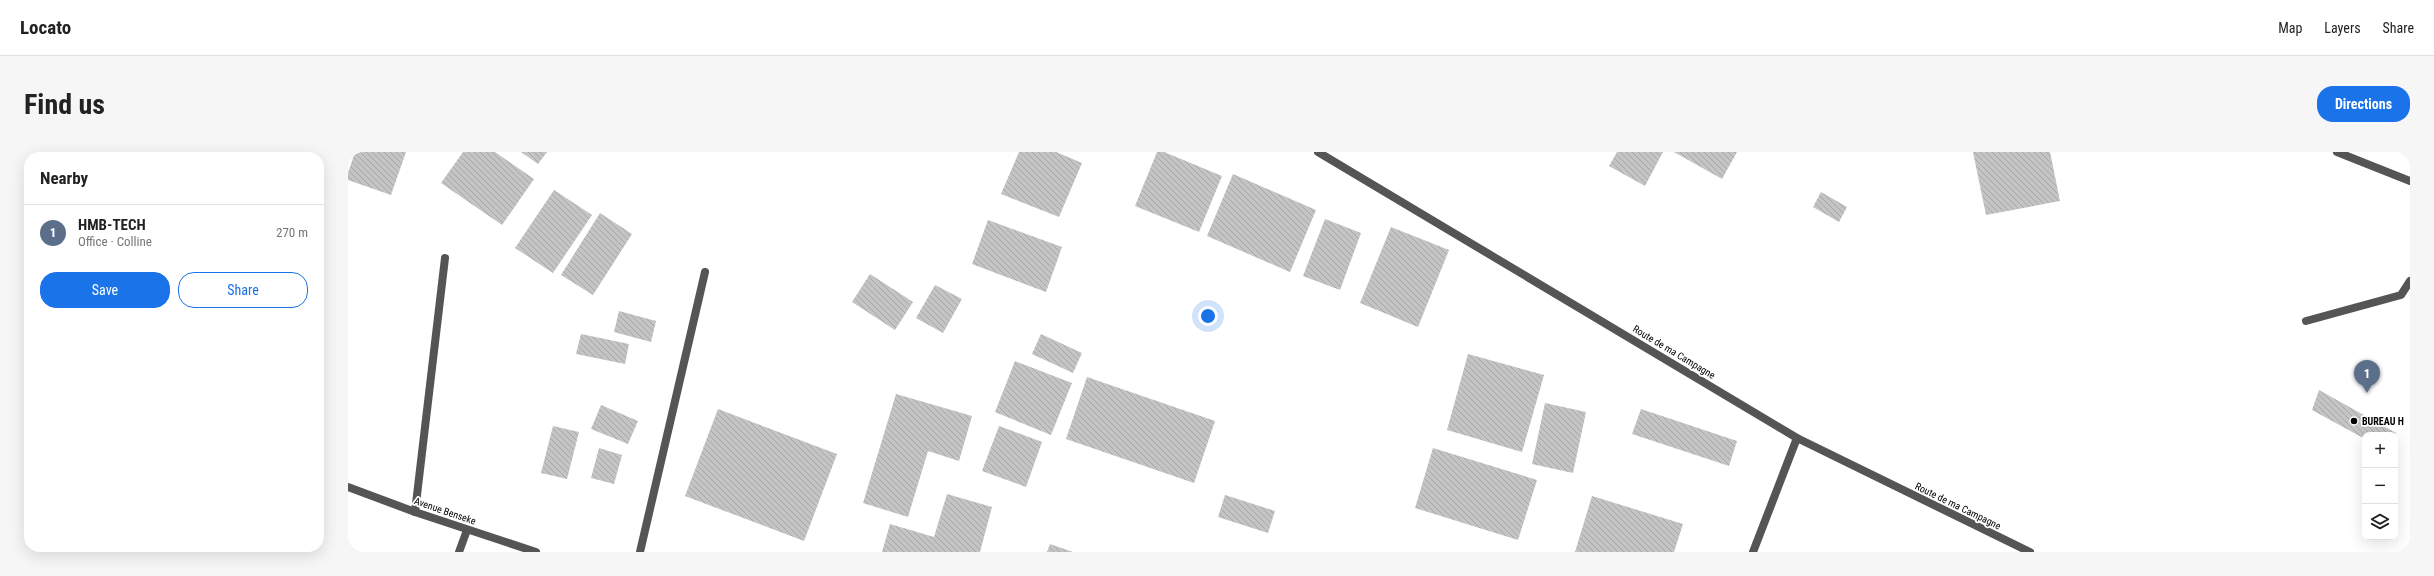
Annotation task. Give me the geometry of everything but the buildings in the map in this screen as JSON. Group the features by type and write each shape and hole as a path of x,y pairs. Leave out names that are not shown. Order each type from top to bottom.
{"street":[{"name":"Route de ma Campagne","path":"1318,152 1797,438 2030,552"},
{"path":"2336,152 2410,181"},
{"path":"415,512 445,258"},
{"path":"640,552 705,272"},
{"path":"2306,321 2401,295 2410,281"},
{"path":"1753,552 1797,438"},
{"name":"Avenue Benseke","path":"348,487 467,530 536,552"},
{"path":"459,552 467,530"}],"place":[{"name":"HMB-TECH","path":"2367,393"},
{"name":"BUREAU H","path":"2354,421"}]}
